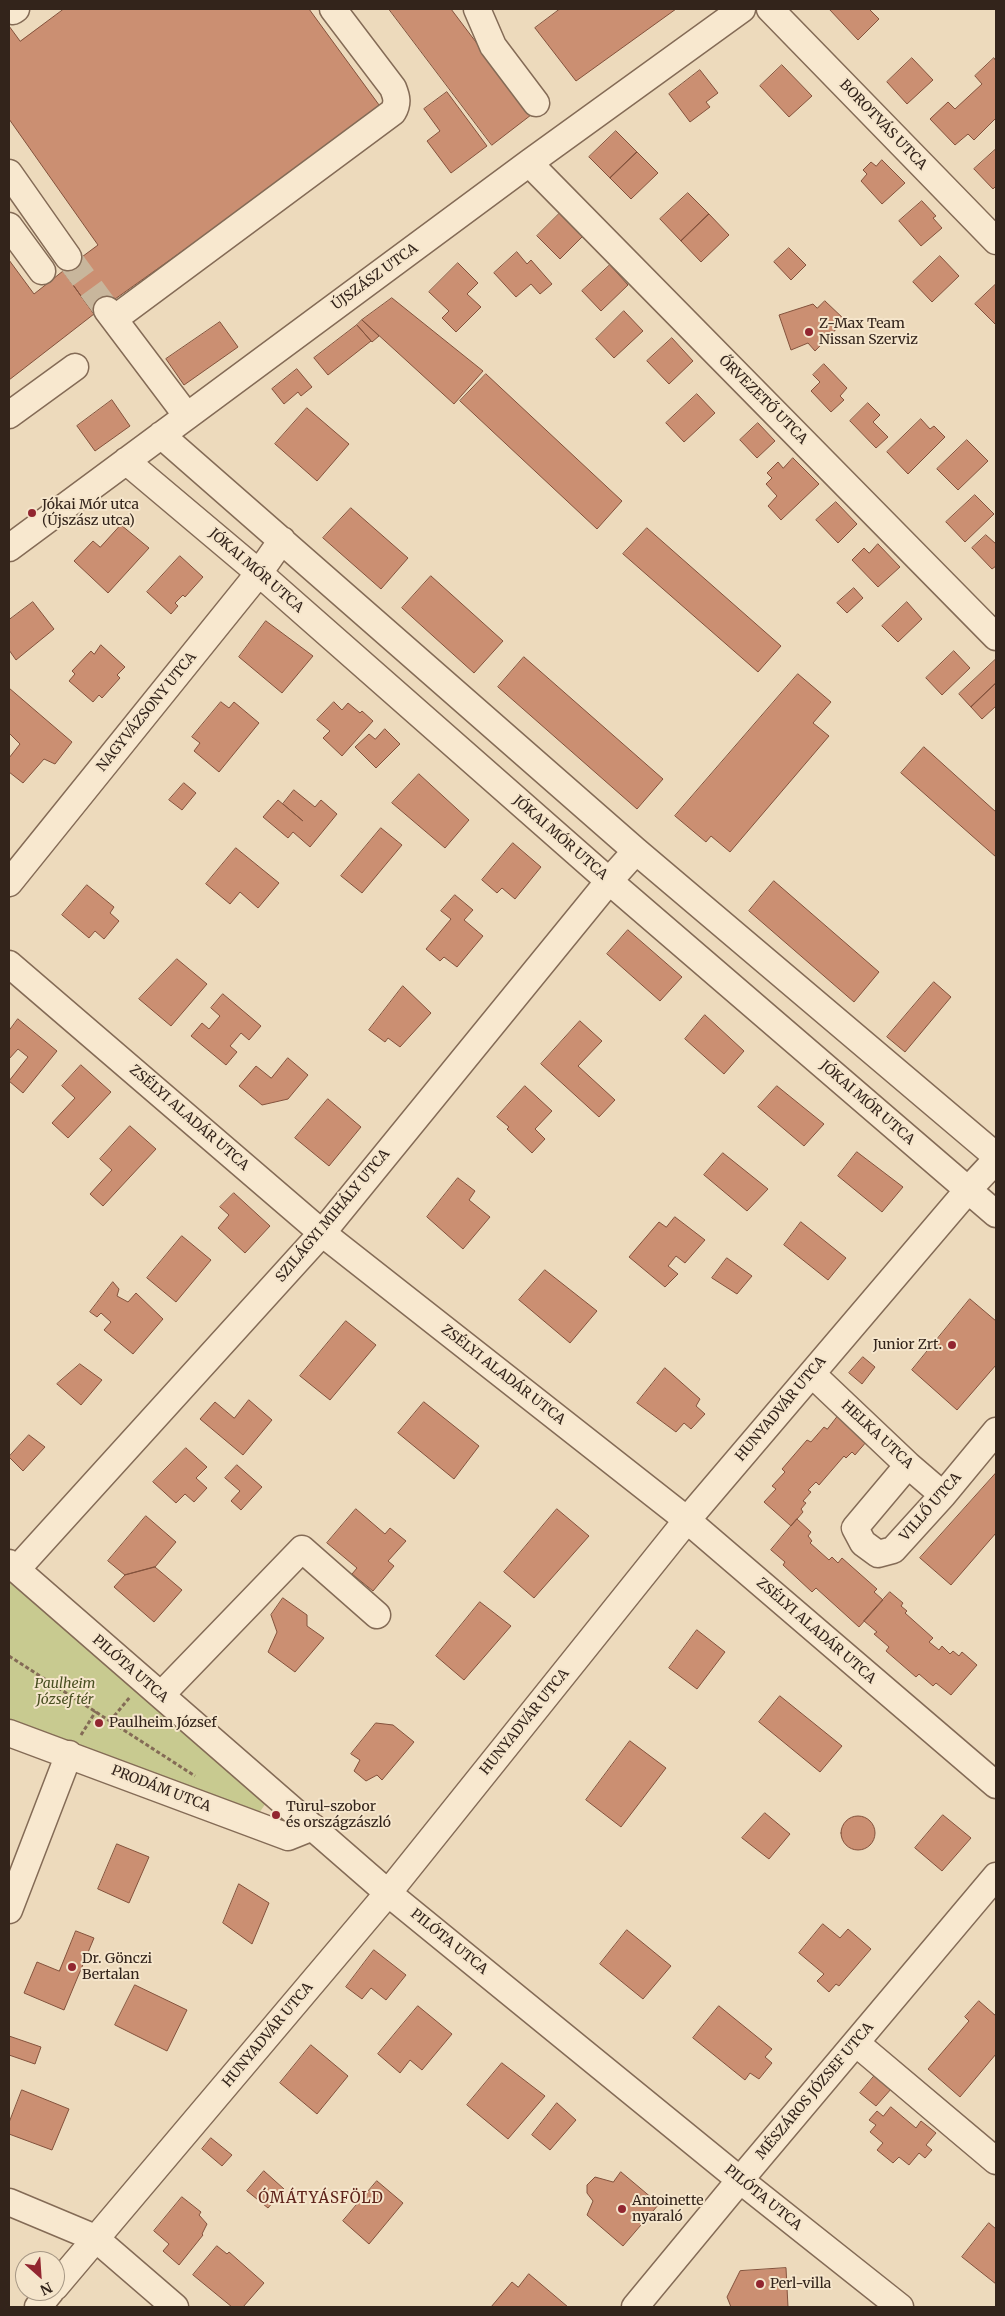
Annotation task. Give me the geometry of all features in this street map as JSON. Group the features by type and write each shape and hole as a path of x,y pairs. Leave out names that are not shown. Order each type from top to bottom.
{"street":[{"path":"11,9 13,11 16,9"},
{"path":"187,416 110,315 393,112 397,104 397,97 392,88 333,9"},
{"path":"477,9 493,46 536,103"},
{"name":"ÚJSZÁSZ UTCA","path":"9,548 529,163 742,9"},
{"name":"BOROTVÁS UTCA","path":"770,9 996,241"},
{"name":"ŐRVEZETŐ UTCA","path":"529,163 996,637"},
{"path":"9,173 68,257"},
{"path":"9,226 42,271"},
{"path":"9,415 75,367"},
{"path":"162,435 636,851 996,1158"},
{"name":"JÓKAI MÓR UTCA","path":"126,461 259,573 609,881 996,1214"},
{"name":"NAGYVÁZSONY UTCA","path":"9,883 259,573 282,540"},
{"name":"SZILÁGYI MIHÁLY UTCA","path":"13,1566 322,1232 609,881 636,851"},
{"name":"ZSÉLYI ALADÁR UTCA","path":"9,964 322,1232 687,1520 996,1785"},
{"name":"HUNYADVÁR UTCA","path":"65,2275 388,1893 687,1520 996,1158"},
{"name":"HELKA UTCA","path":"812,1374 908,1465 944,1495"},
{"name":"VILLŐ UTCA","path":"908,1465 856,1528 863,1543 878,1554 894,1550 944,1495 996,1431"},
{"path":"152,1688 302,1549 377,1615"},
{"name":"PILÓTA UTCA","path":"13,1566 388,1893 740,2180 900,2307"},
{"name":"PRODÁM UTCA","path":"9,1733 288,1837 313,1827"},
{"path":"9,1910 68,1754"},
{"name":"MÉSZÁROS JÓZSEF UTCA","path":"635,2307 996,1876"},
{"path":"856,2043 996,2161"},
{"path":"9,2202 95,2238 175,2307"}],"path":[{"path":"9,1656 199,1779"},
{"path":"110,1721 152,1688"},
{"path":"68,1754 96,1711"}],"green space":[{"name":"Paulheim József tér","path":"9,1567 270,1797 255,1819 9,1732"}],"building":[{"path":"64,9 309,9 382,109 94,314 63,271 98,245 9,119 9,26 20,41"},
{"path":"389,9 451,9 531,115 492,145"},
{"path":"560,9 676,9 576,81 535,28"},
{"path":"869,9 879,19 858,40 830,10"},
{"path":"912,58 933,80 907,104 887,82"},
{"path":"994,58 996,61 996,118 974,140 968,134 955,145 930,119 948,102 955,109 982,84 975,76"},
{"path":"782,65 812,96 789,117 760,86"},
{"path":"700,70 718,93 706,102 710,107 690,122 669,94"},
{"path":"447,92 487,146 451,173 427,141 440,131 424,109"},
{"path":"616,131 637,152 610,178 589,157"},
{"path":"995,150 996,186 993,189 974,169"},
{"path":"637,152 658,173 631,199 610,178"},
{"path":"882,160 905,183 882,204 861,181 867,174 863,170 871,162 876,166"},
{"path":"688,193 709,214 681,241 660,219"},
{"path":"922,201 936,216 933,218 942,228 921,246 899,221"},
{"path":"560,213 583,236 560,259 537,236"},
{"path":"709,214 729,235 701,262 681,241"},
{"path":"789,248 806,265 791,280 774,262"},
{"path":"517,252 527,264 531,260 552,284 540,294 531,284 516,297 494,273"},
{"path":"940,256 959,276 932,302 913,282"},
{"path":"9,260 34,294 63,271 94,314 9,380"},
{"path":"458,263 478,283 467,294 481,307 456,332 442,318 449,311 429,292"},
{"path":"610,265 628,285 601,311 582,291"},
{"path":"996,284 996,323 995,324 975,304"},
{"path":"392,298 483,371 454,404 362,320"},
{"name":"Z-Max Team Nissan Szerviz","path":"825,301 845,320 815,351 808,343 791,350 779,315 813,304 817,308"},
{"path":"624,311 643,331 614,358 596,339"},
{"path":"362,320 379,336 372,342 357,325"},
{"path":"220,322 238,347 184,385 166,359"},
{"path":"357,325 371,341 328,375 314,358"},
{"path":"672,338 693,361 669,384 647,361"},
{"path":"824,364 847,388 840,396 844,400 831,412 811,391 820,382 813,375"},
{"path":"297,369 312,387 301,396 298,392 284,404 272,389"},
{"path":"486,374 622,501 597,529 460,401"},
{"path":"697,394 715,413 684,442 666,423"},
{"path":"112,400 130,426 95,451 77,426"},
{"path":"868,403 880,415 873,422 888,437 876,448 850,421"},
{"path":"307,408 349,444 317,481 275,444"},
{"path":"921,419 930,429 934,426 945,437 908,474 887,452"},
{"path":"758,423 775,441 757,458 740,440"},
{"path":"967,440 988,461 958,490 937,469"},
{"path":"793,458 819,484 781,520 768,506 777,496 766,484 772,478 767,473 778,462 783,468"},
{"path":"975,495 994,514 965,542 946,522"},
{"path":"836,502 857,524 838,543 816,520"},
{"path":"351,508 408,558 381,589 323,538"},
{"path":"121,525 149,548 108,593 74,561 93,541 100,547"},
{"path":"647,528 781,646 758,672 623,554"},
{"path":"986,535 996,544 996,566 992,569 972,548"},
{"path":"878,544 900,567 878,587 852,560 864,548 869,553"},
{"path":"180,556 203,577 185,597 183,595 175,603 178,606 171,614 147,592"},
{"path":"431,576 503,641 474,673 402,608"},
{"path":"854,588 863,598 847,613 837,603"},
{"path":"33,602 54,629 16,660 9,650 9,620"},
{"path":"907,602 922,619 898,642 882,626"},
{"path":"266,621 313,656 282,693 239,657"},
{"path":"101,645 125,667 117,675 120,678 102,698 99,695 93,702 69,681 75,674 72,671 91,651 94,654"},
{"path":"954,651 970,668 942,695 926,678"},
{"path":"524,657 663,779 637,809 498,687"},
{"path":"996,659 996,683 971,707 959,694"},
{"path":"798,674 831,702 813,723 829,736 730,852 711,836 706,842 675,816"},
{"path":"996,683 996,706 982,719 971,707"},
{"path":"9,688 72,742 55,764 44,759 23,783 9,772 9,758 20,744 9,733"},
{"path":"221,702 229,708 234,702 259,723 219,772 194,751 200,743 192,737"},
{"path":"334,702 342,710 348,703 360,713 362,711 373,721 342,756 323,738 330,731 317,720"},
{"path":"385,729 400,744 376,768 355,747 369,734 375,739"},
{"path":"924,747 996,812 996,857 901,773"},
{"path":"419,774 469,820 445,848 392,803"},
{"path":"184,783 196,793 182,810 169,800"},
{"path":"294,790 315,807 321,800 337,814 310,847 293,832 288,838 263,817 278,800 303,821 283,804"},
{"path":"381,828 402,845 362,893 341,876"},
{"path":"513,843 541,867 515,899 502,888 497,893 482,880"},
{"path":"236,848 279,883 258,908 240,892 230,904 206,884"},
{"path":"774,881 879,972 854,1002 749,911"},
{"path":"87,885 114,907 110,913 119,921 104,939 95,931 89,938 62,915"},
{"path":"455,895 473,910 464,920 483,936 457,967 444,957 440,961 426,949 451,919 441,911"},
{"path":"628,930 682,977 660,1001 607,954"},
{"path":"177,959 207,984 171,1026 139,999"},
{"path":"934,982 951,997 905,1052 887,1037"},
{"path":"403,986 431,1013 400,1047 388,1038 385,1042 369,1030"},
{"path":"223,994 261,1026 249,1040 241,1033 230,1046 237,1052 226,1065 191,1036 202,1023 209,1029 220,1016 211,1008"},
{"path":"705,1015 744,1051 724,1074 685,1039"},
{"path":"18,1019 57,1051 23,1093 9,1081 28,1057 18,1049 9,1059 9,1031"},
{"path":"580,1021 602,1041 578,1066 615,1100 599,1117 541,1064"},
{"path":"288,1058 308,1075 288,1099 262,1105 239,1086 256,1066 271,1078"},
{"path":"81,1065 111,1092 68,1138 52,1123 75,1098 62,1086"},
{"path":"525,1086 552,1111 535,1129 545,1139 532,1153 507,1129 509,1127 497,1117"},
{"path":"777,1086 824,1124 804,1146 758,1107"},
{"path":"328,1099 361,1127 329,1166 295,1138"},
{"path":"130,1126 156,1149 103,1206 90,1194 112,1170 100,1159"},
{"path":"857,1152 903,1187 882,1212 838,1176"},
{"path":"723,1153 768,1189 747,1211 704,1175"},
{"path":"458,1178 475,1191 469,1200 490,1217 463,1249 427,1217"},
{"path":"234,1193 270,1226 245,1253 218,1228 229,1215 220,1207"},
{"path":"675,1217 705,1240 685,1263 676,1256 668,1266 678,1274 665,1287 629,1257 659,1222 666,1227"},
{"path":"801,1222 846,1258 828,1280 784,1245"},
{"path":"182,1236 211,1260 176,1302 147,1278"},
{"path":"727,1258 752,1276 737,1294 712,1278"},
{"path":"545,1270 597,1311 570,1343 519,1300"},
{"path":"113,1282 119,1289 117,1296 128,1302 136,1293 163,1319 133,1354 104,1330 111,1322 101,1313 97,1317 90,1312"},
{"path":"970,1299 996,1321 996,1365 957,1410 912,1370"},
{"path":"346,1321 376,1345 330,1400 300,1376"},
{"path":"863,1357 875,1367 862,1384 849,1373"},
{"path":"80,1364 102,1380 81,1405 57,1384"},
{"path":"665,1368 700,1399 696,1406 705,1414 691,1429 684,1423 676,1432 637,1403"},
{"path":"249,1400 272,1420 243,1455 200,1419 215,1402 234,1418"},
{"path":"424,1402 479,1446 454,1479 398,1433"},
{"path":"838,1416 867,1441 855,1455 852,1452 846,1458 844,1456 819,1485 816,1482 808,1490 811,1492 803,1501 806,1503 801,1509 803,1512 791,1526 764,1502 776,1489 772,1486 785,1472 782,1469 807,1440 811,1442 824,1427 827,1429"},
{"path":"29,1435 45,1447 23,1471 9,1457"},
{"path":"186,1448 207,1467 196,1478 207,1488 194,1502 185,1494 176,1503 153,1482"},
{"path":"237,1465 262,1487 241,1510 231,1501 240,1491 225,1478"},
{"path":"996,1473 996,1533 951,1585 920,1558"},
{"path":"356,1509 385,1534 390,1528 406,1541 388,1561 394,1566 373,1591 352,1574 357,1568 327,1543"},
{"path":"557,1509 589,1536 534,1598 504,1572"},
{"path":"146,1516 176,1542 155,1567 125,1575 108,1561"},
{"path":"797,1519 811,1532 808,1536 812,1541 810,1543 829,1560 832,1557 838,1563 842,1558 877,1589 874,1592 883,1600 859,1627 816,1588 812,1592 783,1565 785,1562 771,1550"},
{"path":"155,1567 182,1590 154,1622 114,1587 125,1575"},
{"path":"890,1592 903,1603 901,1606 907,1611 905,1613 933,1638 929,1642 939,1650 942,1646 950,1654 953,1651 959,1656 962,1652 977,1665 951,1695 936,1683 933,1686 919,1674 916,1677 886,1651 889,1647 874,1634 877,1632 864,1621"},
{"path":"283,1598 307,1615 307,1626 324,1638 295,1672 268,1652 277,1632 271,1615"},
{"path":"480,1602 511,1626 464,1680 436,1656"},
{"path":"697,1630 725,1652 697,1689 669,1668"},
{"path":"780,1696 842,1746 820,1772 759,1722"},
{"path":"376,1723 393,1725 414,1742 382,1780 377,1775 366,1781 354,1771 360,1760 351,1754"},
{"path":"630,1741 666,1768 621,1827 586,1800"},
{"path":"765,1813 790,1834 769,1859 742,1838"},
{"path":"943,1815 971,1838 942,1871 915,1848"},
{"path":"858,1816 865,1817 870,1821 874,1826 874,1840 870,1845 865,1849 858,1850 851,1849 846,1845 842,1840 841,1833 842,1826 846,1821 851,1817"},
{"path":"117,1844 149,1857 129,1903 98,1889"},
{"path":"239,1884 269,1903 252,1944 223,1923"},
{"path":"823,1924 840,1938 848,1929 871,1949 839,1986 836,1984 829,1992 817,1981 824,1974 799,1953"},
{"path":"627,1930 671,1966 643,1999 600,1964"},
{"name":"Dr. Gönczi Bertalan","path":"76,1931 94,1938 64,2010 24,1993 37,1962 59,1971"},
{"path":"374,1950 406,1975 386,2000 371,1988 362,1999 346,1987"},
{"path":"135,1985 187,2010 167,2051 115,2025"},
{"path":"979,2001 996,2016 996,2054 960,2097 928,2069 969,2021 965,2017"},
{"path":"418,2006 452,2034 422,2070 410,2060 400,2073 378,2054"},
{"path":"719,2006 772,2049 765,2057 772,2063 759,2079 750,2073 745,2080 693,2038"},
{"path":"9,2036 41,2047 35,2064 9,2055"},
{"path":"311,2045 348,2076 317,2114 280,2083"},
{"path":"502,2063 545,2096 508,2139 467,2105"},
{"path":"876,2074 892,2088 876,2106 860,2093"},
{"path":"22,2090 69,2109 52,2150 9,2134 9,2123"},
{"path":"557,2103 576,2120 550,2150 532,2135"},
{"path":"891,2107 916,2128 921,2121 936,2133 926,2145 932,2150 925,2158 919,2153 909,2165 899,2157 893,2163 877,2150 883,2143 870,2132 876,2125 869,2120 877,2111 883,2116"},
{"path":"211,2138 232,2155 222,2166 202,2149"},
{"path":"264,2171 284,2189 268,2208 247,2191"},
{"name":"Antoinette nyaraló","path":"621,2172 659,2204 623,2246 587,2215 593,2201 587,2193 587,2185 595,2177 613,2182"},
{"path":"377,2181 403,2203 369,2244 343,2221"},
{"path":"182,2197 201,2212 199,2215 207,2224 203,2235 179,2265 163,2251 169,2244 154,2231"},
{"path":"989,2223 996,2229 996,2284 962,2257"},
{"path":"217,2246 227,2254 229,2252 264,2283 243,2307 232,2307 193,2275"},
{"name":"Perl-villa","path":"786,2268 788,2307 731,2307 727,2297 740,2271"},
{"path":"529,2274 568,2307 491,2307 512,2282 518,2287"}],"tunnel":[{"path":"68,257 107,310"}],"place":[{"name":"Z-Max Team Nissan Szerviz","path":"809,332"},
{"name":"Jókai Mór utca (Újszász utca)","path":"32,513"},
{"name":"Junior Zrt.","path":"952,1345"},
{"name":"Paulheim József","path":"99,1723"},
{"name":"Turul-szobor és országzászló","path":"276,1815"},
{"name":"Dr. Gönczi Bertalan","path":"72,1967"},
{"name":"Antoinette nyaraló","path":"622,2209"},
{"name":"Perl-villa","path":"760,2284"}],"district":[{"name":"ÓMÁTYÁSFÖLD","path":"321,2199"}]}
